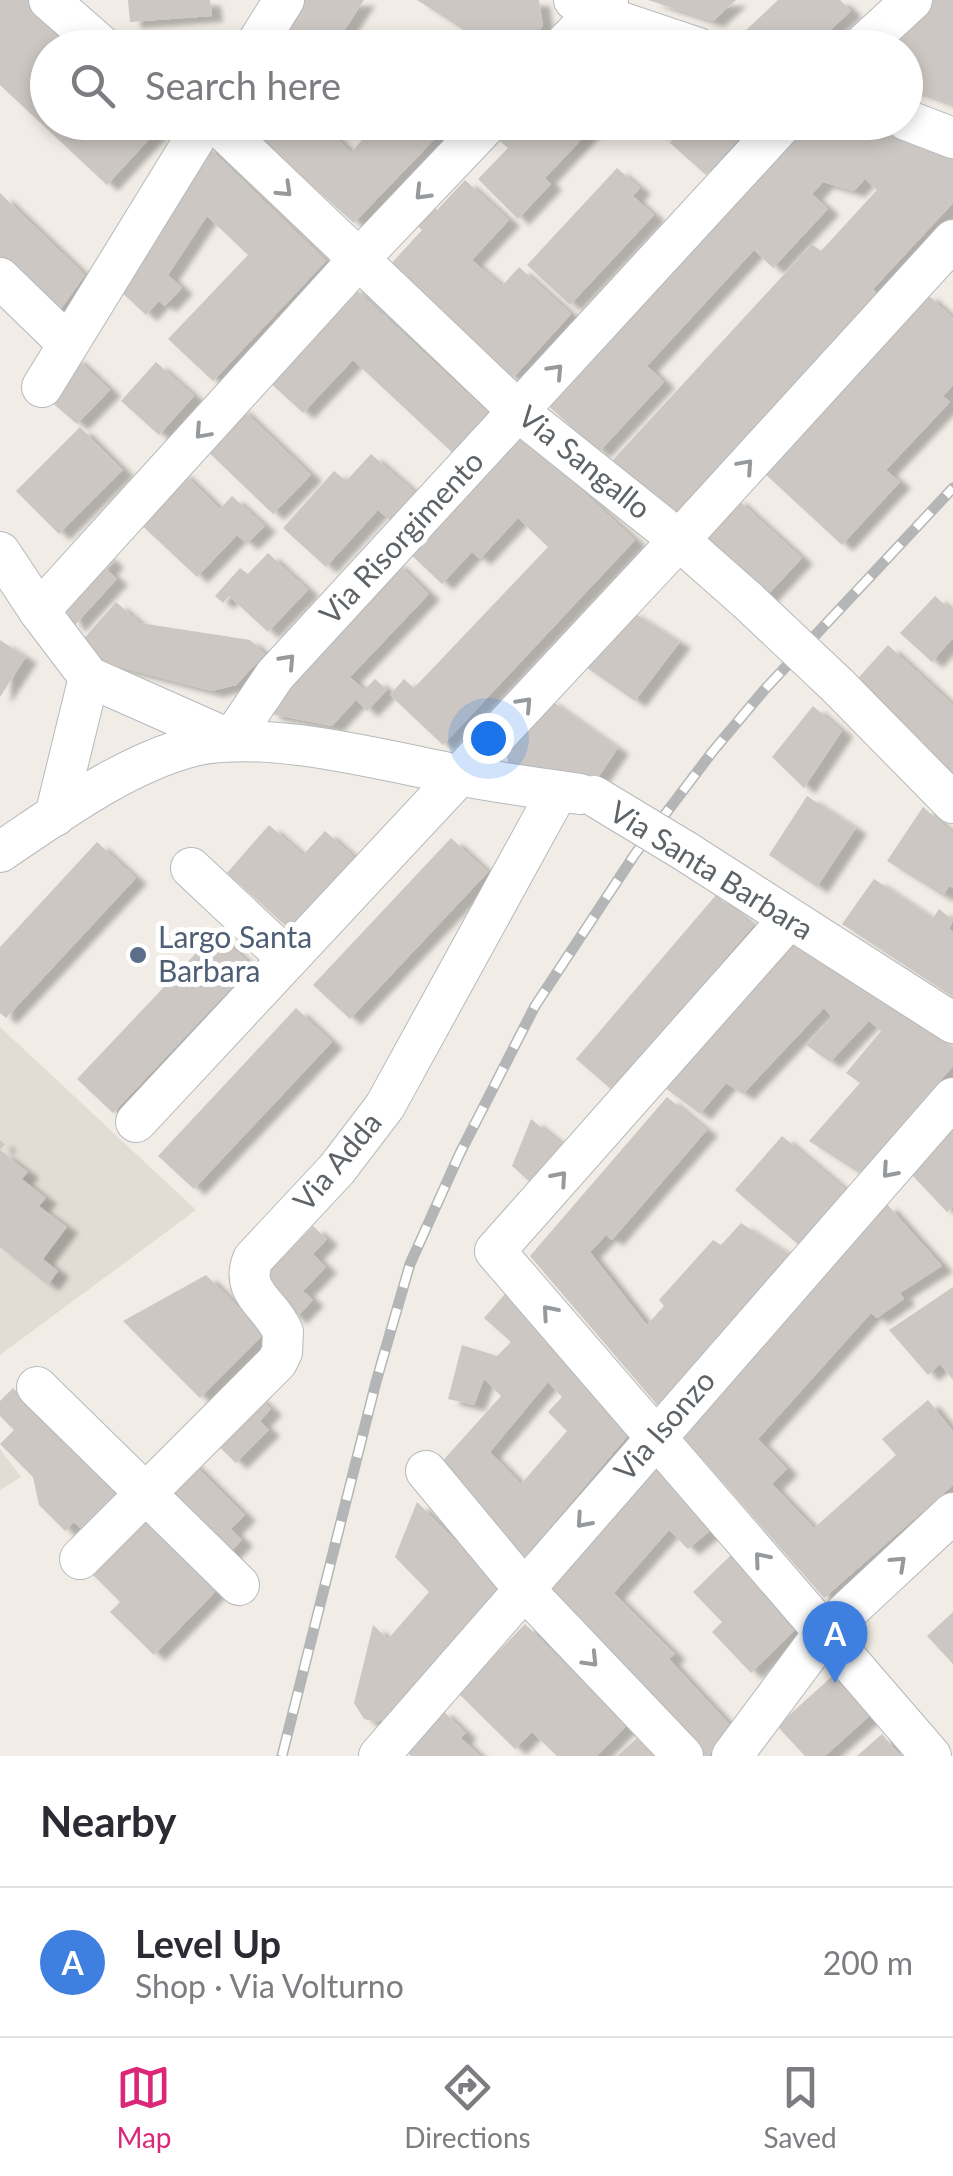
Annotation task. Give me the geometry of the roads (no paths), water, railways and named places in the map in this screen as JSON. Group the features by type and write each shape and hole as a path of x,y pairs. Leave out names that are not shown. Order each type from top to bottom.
{"street":[{"path":"49,0 83,30"},
{"path":"76,0 110,30"},
{"path":"265,30 284,0"},
{"path":"880,30 912,0"},
{"path":"573,30 592,4 655,30"},
{"path":"923,127 953,138"},
{"path":"42,387 194,140"},
{"name":"Via Sangallo","path":"220,140 358,260 518,412 679,540 748,601 953,803"},
{"path":"39,612 472,140"},
{"name":"Via Risorgimento","path":"231,740 274,675 767,140"},
{"path":"136,1122 953,240"},
{"path":"0,278 68,344"},
{"path":"0,552 39,612 89,677 231,740"},
{"path":"55,816 89,677"},
{"name":"Via Santa Barbara","path":"0,852 135,768 192,747 231,740 405,763 576,794 685,851 953,1023"},
{"name":"Via Adda","path":"80,1558 276,1362 282,1352 283,1332 252,1290 248,1276 253,1258 337,1169 385,1106 576,794"},
{"path":"191,868 288,959"},
{"path":"788,920 496,1251 931,1756"},
{"name":"Via Isonzo","path":"383,1755 657,1434 953,1098"},
{"path":"37,1387 239,1585"},
{"path":"426,1472 524,1589 682,1756"},
{"path":"744,1751 823,1634 953,1513"}],"railway":[{"path":"282,1756 376,1382 410,1264 460,1153 535,1006 635,854 713,751 765,689 953,488"}],"place":[{"name":"Largo Santa Barbara","path":"138,955"},
{"name":"Level Up","path":"835,1683"}]}
